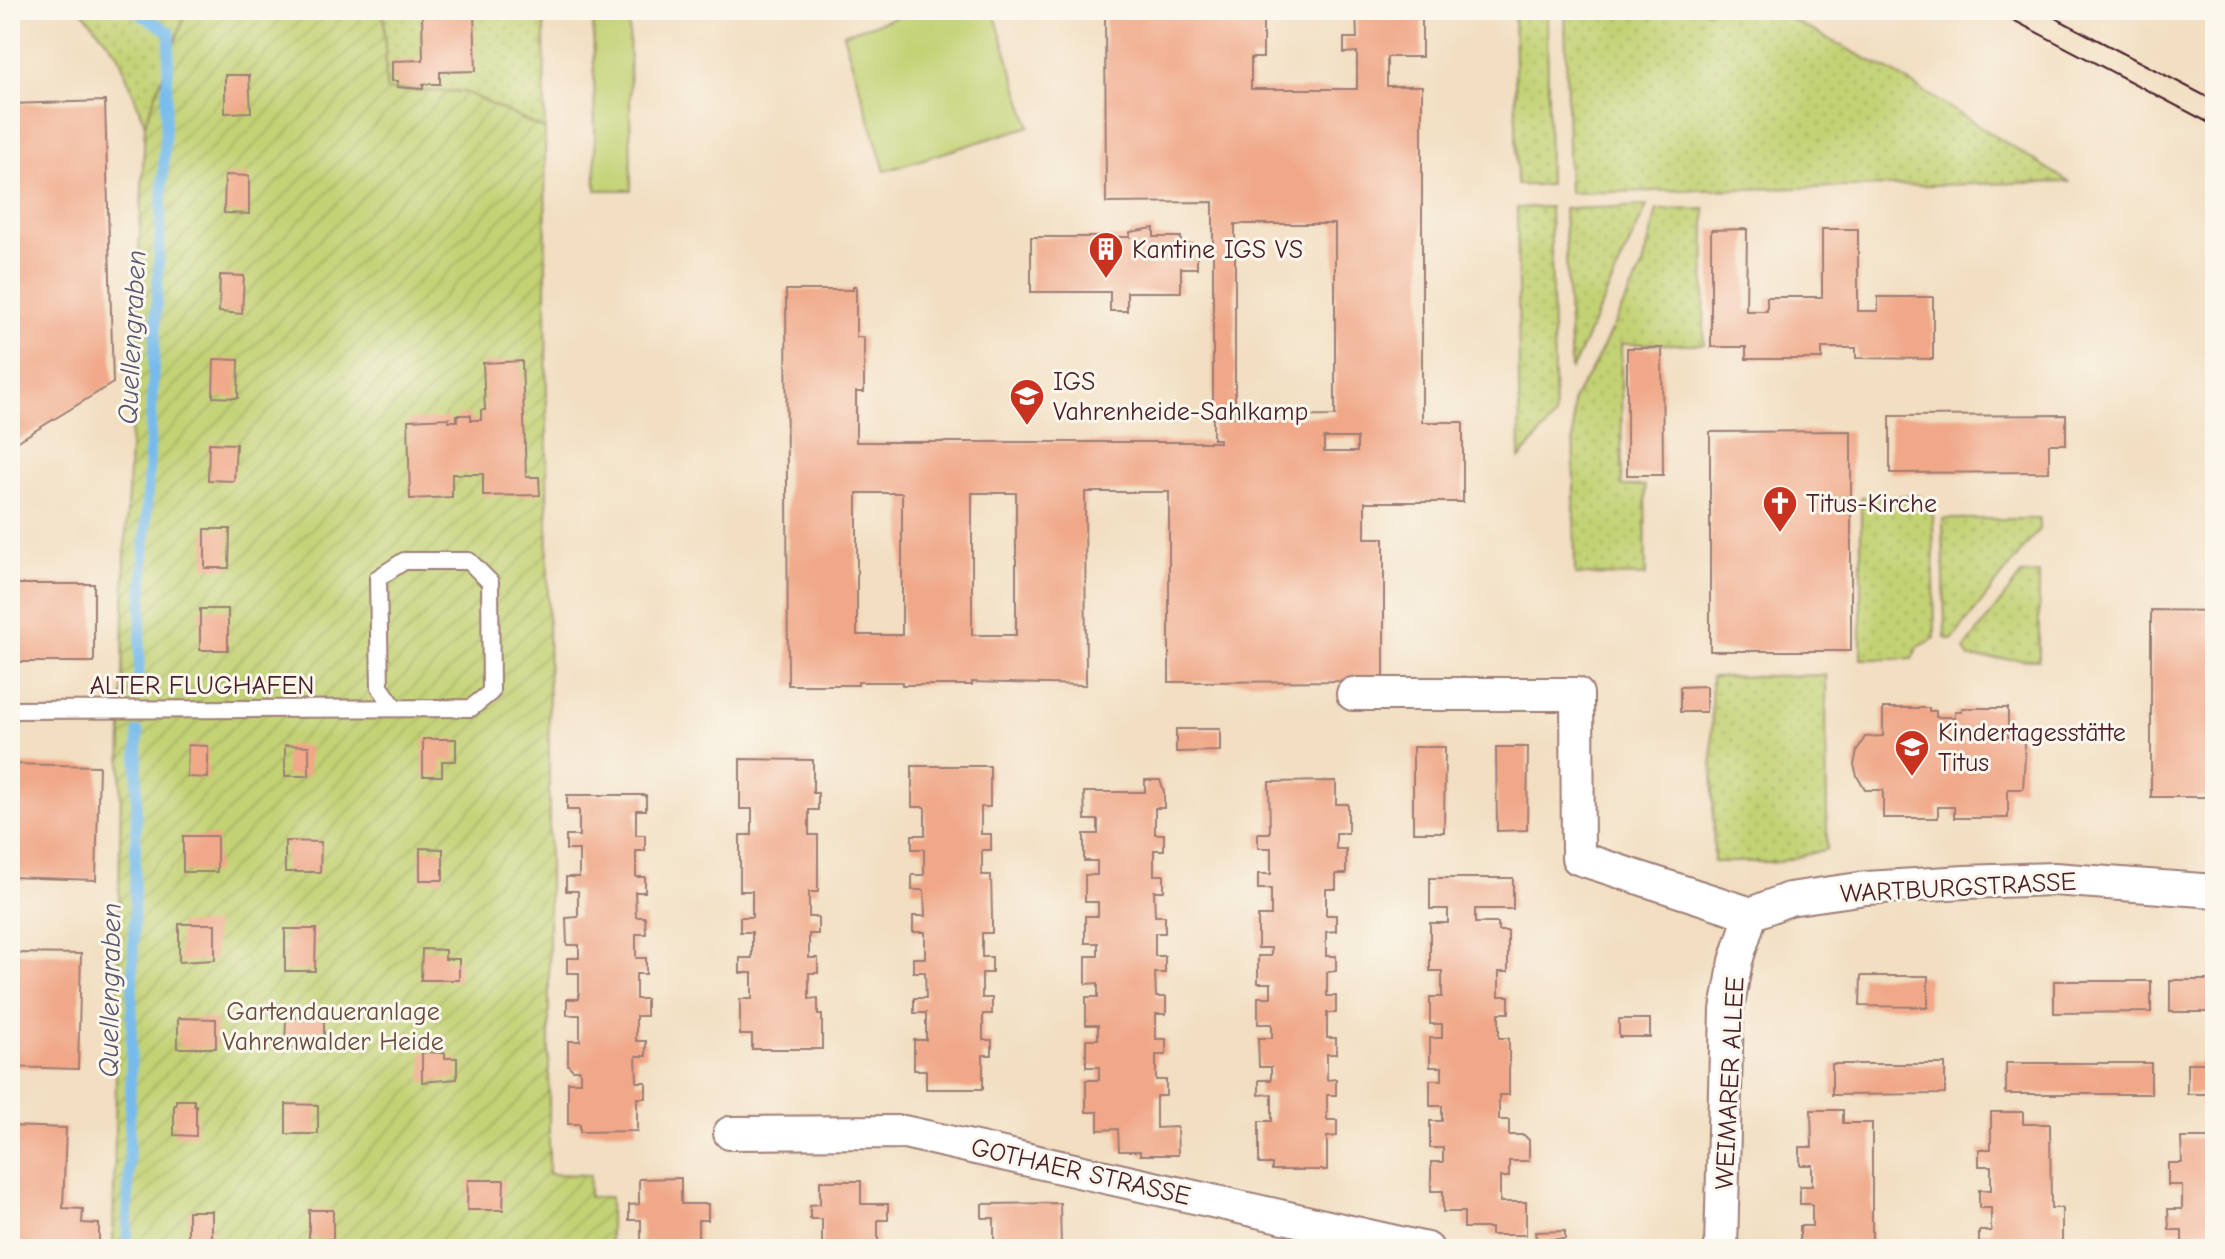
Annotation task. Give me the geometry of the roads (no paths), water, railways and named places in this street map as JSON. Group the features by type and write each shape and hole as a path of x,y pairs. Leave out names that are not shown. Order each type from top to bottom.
{"street":[{"path":"1353,694 1577,694 1578,858 1751,914"},
{"name":"WARTBURGSTRASSE","path":"1751,914 1789,899 1866,888 1965,882 2054,879 2215,891"},
{"name":"WEIMARER ALLEE","path":"1721,1249 1727,1010 1736,961 1751,914"},
{"name":"GOTHAER STRASSE","path":"730,1133 904,1132 1427,1249"}],"lane":[{"name":"ALTER FLUGHAFEN","path":"10,710 471,708 491,692 490,582 469,561 404,561 378,578 380,687 395,708"}],"waterway":[{"name":"Quellengraben","path":"133,10 170,32 138,687"},
{"name":"Quellengraben","path":"127,1249 138,732"}],"tram line":[{"path":"1994,10 2215,126"},
{"path":"2040,10 2215,101"}],"place":[{"name":"Kantine IGS VS","path":"1106,280"},
{"name":"IGS Vahrenheide-Sahlkamp","path":"1027,427"},
{"name":"Titus-Kirche","path":"1780,534"},
{"name":"Kindertagesstätte Titus","path":"1912,778"}],"park label":[{"name":"Gartendaueranlage Vahrenwalder Heide","path":"333,1026"}]}
